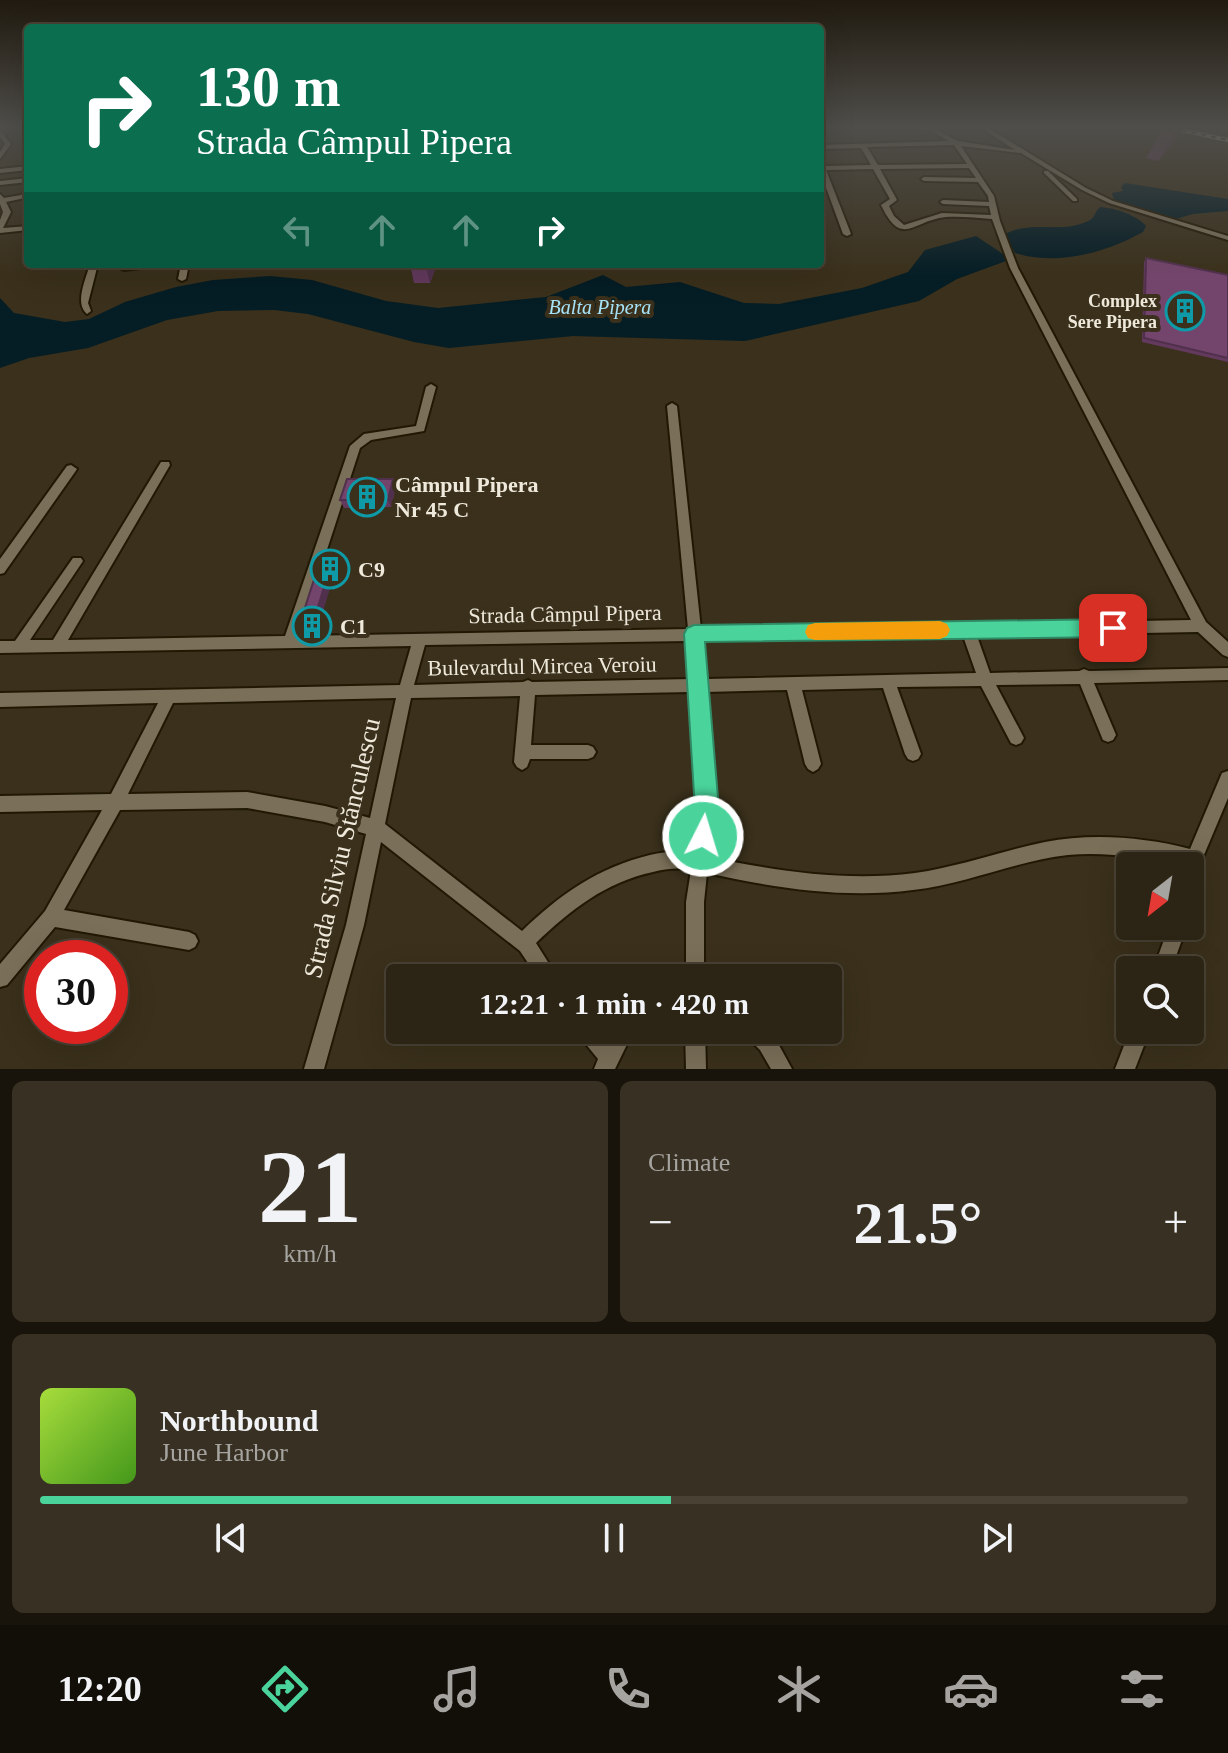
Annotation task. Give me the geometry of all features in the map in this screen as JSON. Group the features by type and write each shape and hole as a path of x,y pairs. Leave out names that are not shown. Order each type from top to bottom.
{"street":[{"path":"825,176 847,234"},
{"path":"881,176 894,200 885,205 892,223 897,226 910,227 943,215 995,217"},
{"path":"979,176 993,204 1014,268 1201,626 1228,651"},
{"path":"1052,176 1075,200"},
{"path":"1062,176 1125,208 1228,238"},
{"path":"924,179 982,180"},
{"path":"0,183 24,180"},
{"path":"24,196 1,198 7,212 0,230 24,228"},
{"path":"943,202 993,204"},
{"path":"87,311 84,303 93,268"},
{"path":"182,279 184,268"},
{"path":"290,642 355,446 368,437 411,433 420,429 431,387"},
{"path":"672,406 700,685 697,698 707,810 695,902 695,964"},
{"path":"57,646 165,465"},
{"path":"0,569 71,469"},
{"path":"19,646 77,561"},
{"name":"Strada Câmpul Pipera","path":"0,647 1201,626"},
{"path":"968,630 984,677 1016,738"},
{"name":"Strada Silviu Stănculescu","path":"314,1069 355,925 405,691 420,639"},
{"name":"Bulevardul Mircea Veroiu","path":"0,700 1228,674"},
{"path":"1084,675 1108,735"},
{"path":"888,681 913,754"},
{"path":"793,684 813,764"},
{"path":"528,687 522,757 588,752"},
{"path":"0,978 51,917 117,800 169,697"},
{"path":"1197,852 1228,779"},
{"path":"0,804 247,800 325,814 376,828 523,943 539,964"},
{"path":"523,943 568,901 596,881 667,860 682,859 802,882 898,883 1067,847 1113,846 1158,852"},
{"path":"51,917 189,941"},
{"path":"595,1044 606,1063"},
{"path":"606,1063 616,1044"},
{"path":"695,1044 696,1069"},
{"path":"768,1044 782,1069"},
{"path":"1125,1069 1135,1044"}],"water":[{"path":"1125,183 1228,199 1228,211 1193,214 1173,220 1114,200 1112,193 1123,191 1121,187"},
{"path":"1100,207 1125,213 1146,226 1143,232 1113,246 1064,258 1015,253 1005,234 1026,228 1078,225 1092,218"},
{"name":"Balta Pipera","path":"976,236 1003,254 1006,261 957,279 919,301 745,341 573,336 449,348 308,314 274,310 218,311 167,320 88,348 29,358 0,368 0,298 14,313 65,322 89,319 125,302 176,287 213,280 270,276 312,280 386,301 438,308 546,297 603,275 626,287 680,282 744,303 779,304 862,288 908,272 925,250"}],"building":[{"name":"Complex Sere Pipera","path":"1146,258 1228,275 1228,358 1144,338"},
{"path":"347,479 393,479 388,500 340,500"},
{"path":"321,558 333,558 313,623 300,623"}],"slow traffic":[{"path":"815,632 940,630"}],"place":[{"name":"Complex Sere Pipera","path":"1185,311"},
{"name":"Câmpul Pipera Nr 45 C","path":"367,497"},
{"name":"C9","path":"330,569"},
{"name":"C1","path":"312,626"}],"route":[{"path":"703,836 707,810 706,771 697,698 700,685 694,634 1113,628"}]}
